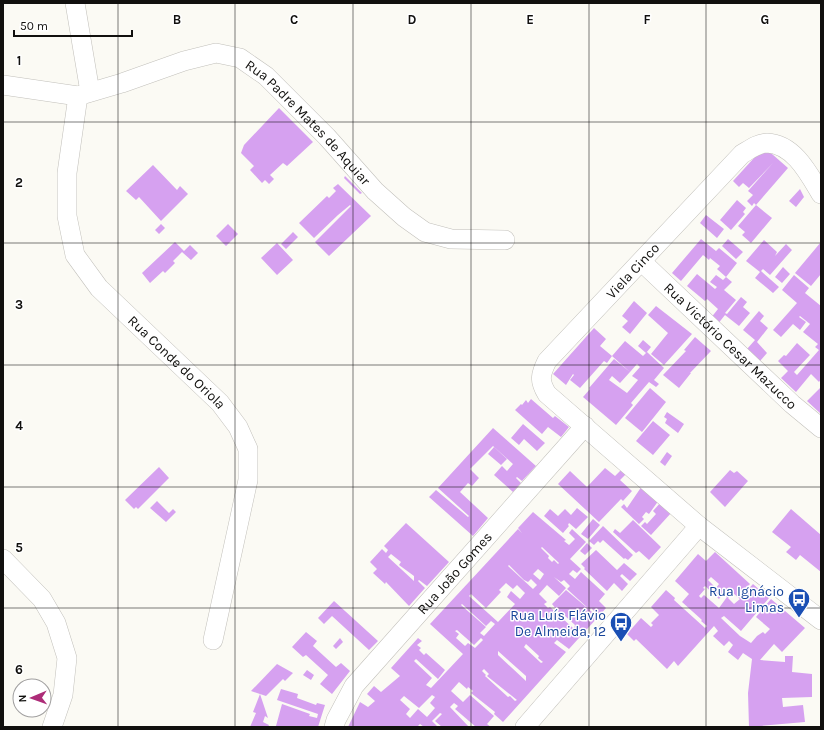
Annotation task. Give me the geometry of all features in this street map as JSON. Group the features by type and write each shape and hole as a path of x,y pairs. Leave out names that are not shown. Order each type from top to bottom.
{"street":[{"name":"Rua Conde do Oriola","path":"75,3 84,94 67,173 67,216 75,255 99,288 220,403 238,427 248,449 248,480 213,640"},
{"name":"Rua Padre Mates de Aquiar","path":"3,85 84,94 184,61 216,53 240,58 266,76 327,137 375,191 404,217 425,232 451,238 506,240"},
{"name":"Viela Cinco","path":"585,426 546,394 541,384 541,374 547,361 642,262 742,154 755,146 766,143 780,146 800,161 821,194"},
{"name":"Rua Victório Cesar Mazucco","path":"642,262 792,404 821,428"},
{"path":"585,426 699,526 821,620"},
{"name":"Rua João Gomes","path":"334,727 336,720 354,686 585,426"},
{"path":"525,727 699,526"},
{"path":"3,559 42,599 56,623 67,658 63,695 52,727"}],"building":[{"path":"279,108 313,142 287,166 283,163 270,175 274,179 269,184 265,180 262,183 250,170 254,166 241,153 244,145"},
{"path":"764,147 788,168 756,205 754,203 752,206 747,201 753,195 748,191 773,163 749,188 743,183 739,187 733,181"},
{"path":"153,165 177,190 180,186 188,194 161,221 139,197 136,200 126,191"},
{"path":"345,176 362,193 360,194 344,178"},
{"path":"338,184 371,216 329,256 315,242 351,206 350,205 338,215 314,238 299,223 327,196 329,198 336,191 333,188"},
{"path":"800,189 804,197 796,207 789,201"},
{"path":"737,200 746,208 743,212 745,214 731,230 720,220"},
{"path":"756,205 772,218 751,243 742,235 745,232 738,226"},
{"path":"706,215 724,229 717,238 700,223"},
{"path":"161,224 165,228 159,234 155,230"},
{"path":"228,224 238,234 226,246 216,236"},
{"path":"293,232 298,237 286,249 281,244"},
{"path":"701,239 716,251 719,248 737,263 726,277 717,269 720,266 710,258 709,260 703,255 681,281 672,273"},
{"path":"728,239 743,252 736,259 722,246"},
{"path":"764,240 777,252 775,256 786,244 792,250 770,275 763,269 761,271 779,287 773,293 755,278 760,272 746,261"},
{"path":"175,242 184,251 190,245 198,253 191,260 182,252 173,261 175,263 165,273 163,271 150,283 142,273"},
{"path":"821,242 821,274 811,286 795,273"},
{"path":"277,243 293,260 277,275 261,258"},
{"path":"783,267 790,274 782,283 775,277"},
{"path":"697,274 715,289 717,287 710,282 716,275 723,280 726,277 732,282 724,290 736,300 725,313 727,314 741,297 747,302 743,307 750,313 739,326 725,315 717,325 710,319 718,309 707,299 705,301 687,286"},
{"path":"794,275 809,288 805,293 821,306 821,379 819,382 811,374 796,392 781,378 788,371 778,361 784,355 786,356 797,343 810,355 794,372 797,375 819,350 815,347 818,344 803,332 810,324 800,316 799,317 806,322 800,330 793,324 781,337 773,330 797,303 782,290"},
{"path":"634,301 647,313 630,334 622,327 628,321 622,316"},
{"path":"656,306 692,334 664,365 651,354 668,333 648,315"},
{"path":"759,311 764,316 760,321 768,328 757,342 767,353 760,361 747,349 755,340 743,330"},
{"path":"594,328 606,339 600,346 612,356 607,363 604,361 580,388 570,380 574,375 573,374 566,385 553,374"},
{"path":"695,337 711,351 690,373 679,388 663,375 686,351 684,350"},
{"path":"643,340 651,347 646,353 638,346"},
{"path":"625,341 643,356 647,352 664,368 654,380 659,384 656,387 649,382 631,403 633,405 616,425 583,397 614,359 630,372 612,356","holes":["637,364 640,367 632,376 638,380 627,393 609,380 612,376 620,383"]},
{"path":"821,387 821,414 807,401"},
{"path":"650,388 666,402 642,432 625,418"},
{"path":"531,399 553,418 555,416 569,427 561,437 548,427 542,434 515,410 526,400 528,403"},
{"path":"667,412 684,424 678,433 665,423 667,419 664,417"},
{"path":"653,421 670,435 653,455 636,441"},
{"path":"523,424 545,443 537,451 524,439 519,445 511,438"},
{"path":"493,428 536,466 522,481 517,477 516,478 521,483 513,492 494,475 502,466 507,471 513,464 493,446 470,469 479,478 472,486 468,483 460,492 488,518 473,536 429,497 436,490 468,517 469,516 438,488"},
{"path":"494,447 507,459 501,465 488,454"},
{"path":"667,452 672,456 665,466 660,462"},
{"path":"159,467 169,478 138,509 136,507 134,509 125,500"},
{"path":"605,468 615,476 621,470 626,474 620,480 632,491 623,501 621,499 599,522 558,484 570,471 587,487"},
{"path":"730,470 734,473 737,471 748,481 725,507 710,492"},
{"path":"642,486 659,500 649,514 646,512 642,517 644,519 639,524 621,507 624,504 627,508"},
{"path":"157,501 169,513 173,509 176,512 166,522 150,508"},
{"path":"661,502 672,512 651,535 641,526 645,522 647,524 656,514 653,511"},
{"path":"577,508 588,517 576,529 569,523 569,526 563,533 544,516 550,509 558,516 565,509 571,515"},
{"path":"791,509 821,535 821,572 800,555 796,560 786,552 791,547 772,532"},
{"path":"533,512 566,540 564,541 569,545 575,539 569,533 572,529 586,542 570,559 581,569 577,573 573,570 569,574 575,579 581,572 605,594 599,601 606,608 599,616 591,608 590,610 567,589 570,586 564,580 561,582 554,577 566,588 559,596 547,585 539,594 547,602 544,604 548,608 550,607 574,629 575,625 564,615 562,616 552,604 566,590 598,617 569,649 557,640 554,643 566,652 503,722 494,714 495,712 471,693 473,691 468,687 467,689 459,682 451,691 463,702 470,695 494,716 487,724 491,727 476,727 455,709 458,706 454,703 450,707 469,727 442,727 435,721 442,714 440,713 432,721 438,727 424,727 420,724 417,727 348,727 360,702 368,707 375,701 367,694 374,686 381,692 400,676 391,668 418,638 422,641 417,645 421,648 419,650 424,655 426,653 445,670 438,679 416,659 414,661 432,678 426,685 431,688 463,654 430,624 518,529 522,533 518,528","holes":["542,547 559,563 558,564 554,560 552,562 548,558 549,556 541,548","509,565 524,580 528,582 531,579 537,585 533,589 508,566","538,569 544,574 540,580 533,574","506,583 513,589 517,585 525,593 520,599 511,591 507,597 515,604 498,622 469,596 471,594 486,608 501,592 499,590","462,604 486,626 491,621 495,624 484,636 480,633 486,627 461,605","457,630 474,645 481,638 483,640 475,648 468,643 465,646 456,638 459,634 455,631","526,644 539,656 538,658 543,662 541,663 524,647","498,651 526,676 526,681 498,655","484,669 489,674 487,676 517,700 515,701 510,696 508,697 485,676 486,675 482,671","432,695 435,697 430,703 435,708 427,717 418,709 410,718 406,714 410,709 400,700 404,696 419,708"]},
{"path":"593,519 600,525 588,539 581,534"},
{"path":"633,520 661,547 649,560 639,551 636,553 613,532 615,529 620,533"},
{"path":"406,523 449,562 427,586 419,580 418,581 425,588 409,606 386,582 385,584 373,573 377,569 370,562 382,549 386,553 388,550 384,546","holes":["391,554 401,562 399,565 414,576 414,581 388,557"]},
{"path":"603,526 633,555 628,560 625,558 624,559 603,540 600,543 598,541 594,545 589,541"},
{"path":"587,543 592,548 585,555 580,551"},
{"path":"596,550 617,570 624,563 637,574 630,581 622,574 620,576 628,584 622,591 614,583 607,591 584,569 585,568 581,564"},
{"path":"715,552 750,584 741,594 743,595 753,584 769,598 741,631 724,616 721,618 740,636 751,643 757,636 763,632 765,634 770,629 756,617 771,599 805,628 782,652 774,644 760,660 785,662 785,656 793,656 792,672 812,674 812,697 782,698 783,707 803,705 805,722 749,727 748,693 752,659 743,653 738,660 728,652 733,645 729,641 724,646 713,636 718,631 714,626 678,666 674,661 667,669 636,639 634,641 627,634 641,618 651,627 653,625 651,623 659,615 651,607 666,590 675,598 674,600 705,628 707,626 701,621 702,620 682,602 689,594 675,581 698,554 706,561","holes":["711,577 719,584 716,588 708,580","705,586 719,599 723,594 727,597 719,608 704,595 701,598 699,596 705,589 703,588","733,593 740,599 734,604 728,598"]},
{"path":"334,601 378,641 369,650 332,616 324,624 318,618"},
{"path":"306,632 317,641 313,646 336,667 341,663 350,671 332,694 320,684 328,675 306,655 303,657 292,647"},
{"path":"340,638 343,642 336,649 333,646"},
{"path":"277,664 293,673 285,681 283,679 266,696 251,691"},
{"path":"307,670 314,675 311,680 303,675"},
{"path":"281,689 298,694 297,698 316,705 317,703 325,705 318,727 276,726 282,704 310,714 309,716 317,718 318,714 277,700"},
{"path":"260,694 268,718 265,716 263,722 269,725 268,727 250,727 256,713 253,712"}],"place":[{"name":"Rua Ignácio Limas","path":"799,618"},
{"name":"Rua Luís Flávio De Almeida, 12","path":"621,642"}]}
